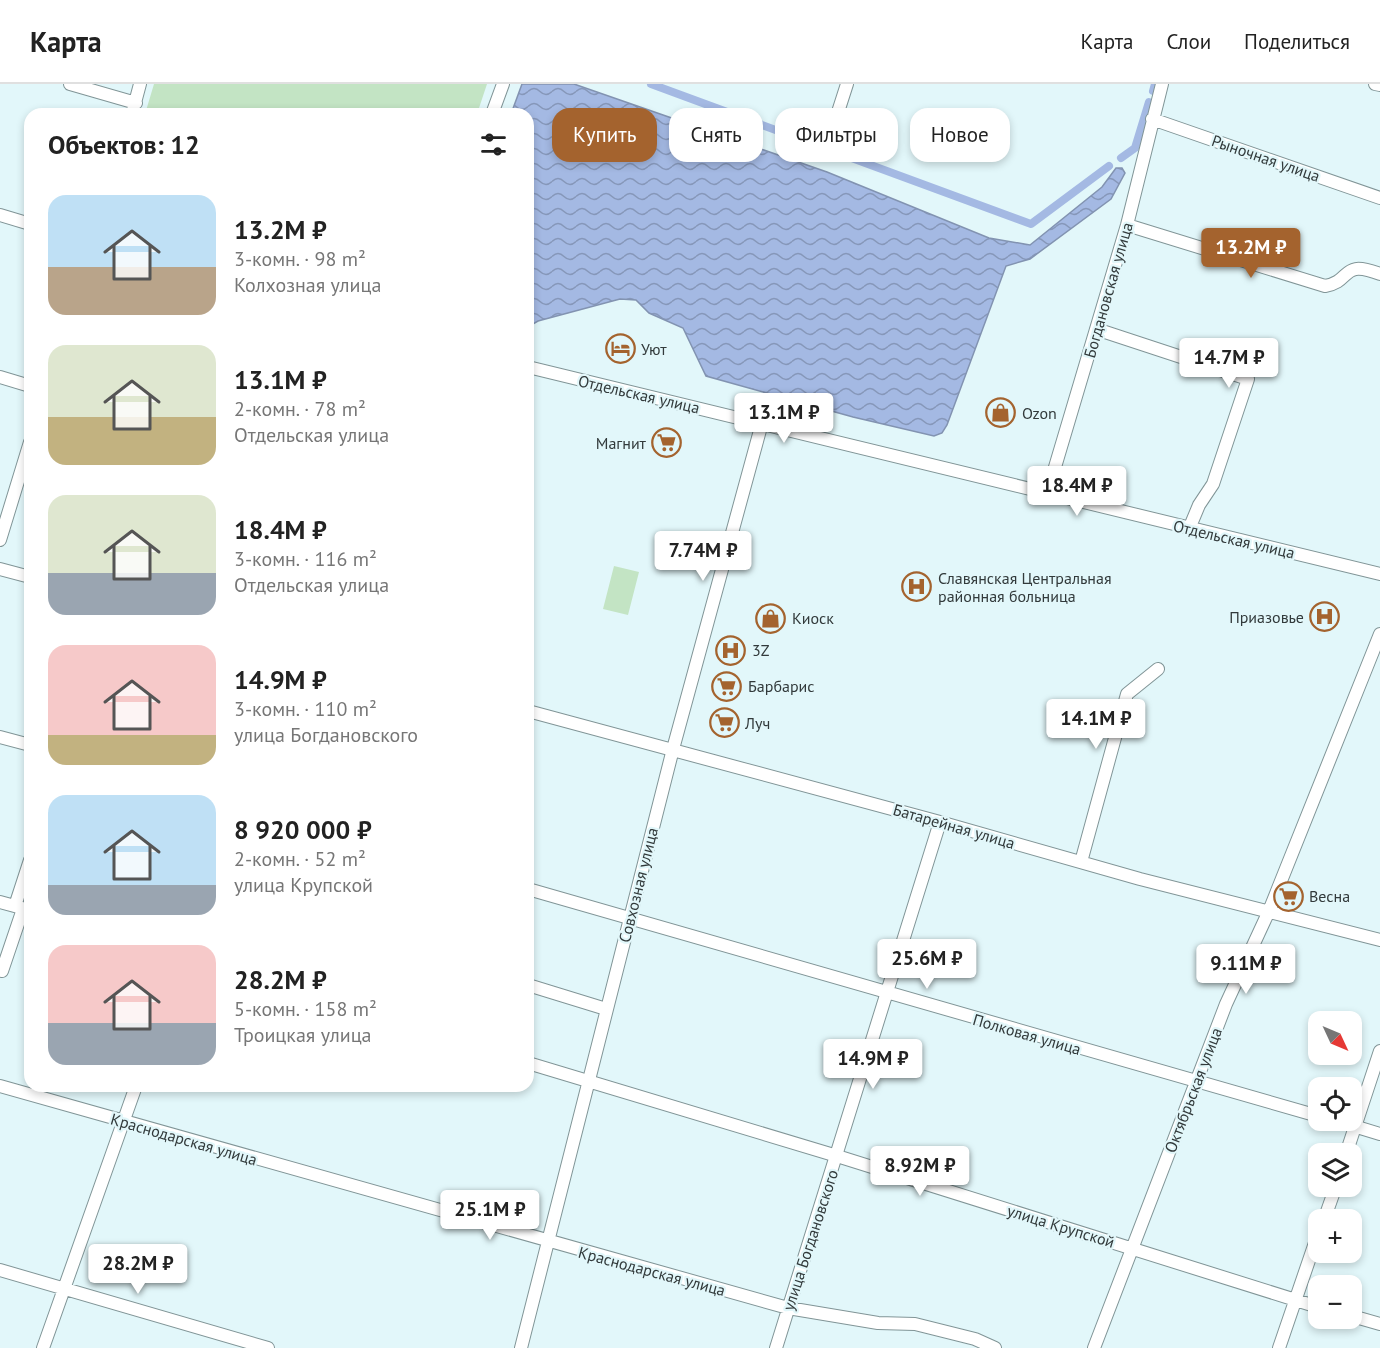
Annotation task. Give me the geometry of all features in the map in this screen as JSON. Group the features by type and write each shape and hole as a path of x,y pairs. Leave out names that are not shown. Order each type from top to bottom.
{"street":[{"path":"70,84 131,108"},
{"path":"134,108 140,84"},
{"path":"494,108 503,84"},
{"path":"839,108 847,84"},
{"name":"Богдановская улица","path":"1047,494 1127,225 1162,84"},
{"path":"1376,84 1380,86"},
{"name":"Рыночная улица","path":"1152,119 1380,198"},
{"path":"0,215 24,222"},
{"path":"1127,225 1324,286 1333,285 1348,270 1357,267 1380,274"},
{"path":"1096,329 1248,379 1213,484 1199,505 1189,528"},
{"name":"Отдельская улица","path":"534,368 1380,574"},
{"path":"0,377 24,384"},
{"name":"Совхозная улица","path":"520,1348 673,749 762,423"},
{"path":"0,540 24,482"},
{"path":"0,569 24,575"},
{"name":"Октябрьская улица","path":"1094,1348 1226,1004 1269,911 1380,634"},
{"path":"1080,862 1127,694 1158,669"},
{"name":"Батарейная улица","path":"534,713 1080,862 1380,940"},
{"path":"0,737 24,743"},
{"name":"улица Богдановского","path":"776,1348 888,994 939,822"},
{"name":"Полковая улица","path":"534,892 1308,1113"},
{"path":"0,902 23,909 2,971"},
{"path":"534,987 606,1009"},
{"path":"1362,1103 1380,1051"},
{"name":"улица Крупской","path":"534,1065 837,1156 1308,1304"},
{"name":"Краснодарская улица","path":"0,1086 788,1308 878,1323 915,1324 975,1339 994,1348"},
{"path":"43,1348 134,1092"},
{"path":"1362,1128 1380,1134"},
{"path":"1279,1348 1308,1262"},
{"path":"0,1270 268,1348"},
{"path":"1362,1319 1380,1324"}],"green space":[{"path":"154,84 487,84 479,108 147,108"},
{"path":"614,566 639,572 628,615 603,609"}],"water":[{"path":"522,84 574,84 643,108 552,108 552,162 657,162 657,113 669,117 669,162 763,162 763,150 775,154 775,162 798,162 989,238 1030,245 1102,187 1116,168 1122,168 1125,173 1111,199 1030,259 1006,266 947,425 942,433 934,436 853,417 706,376 683,328 649,313 636,300 620,299 534,323 534,108 513,108"}],"waterway":[{"path":"651,84 1031,224 1109,166"},
{"path":"1153,91 1155,84"},
{"path":"1121,158 1135,148 1149,102"}],"place":[{"name":"Уют","path":"620,349"},
{"name":"Ozon","path":"1001,413"},
{"name":"Магнит","path":"667,443"},
{"name":"Славянская Центральная районная больница","path":"917,587"},
{"name":"Приазовье","path":"1325,617"},
{"name":"Киоск","path":"771,618"},
{"name":"3Z","path":"731,650"},
{"name":"Барбарис","path":"727,686"},
{"name":"Луч","path":"724,723"},
{"name":"Весна","path":"1288,896"}]}
